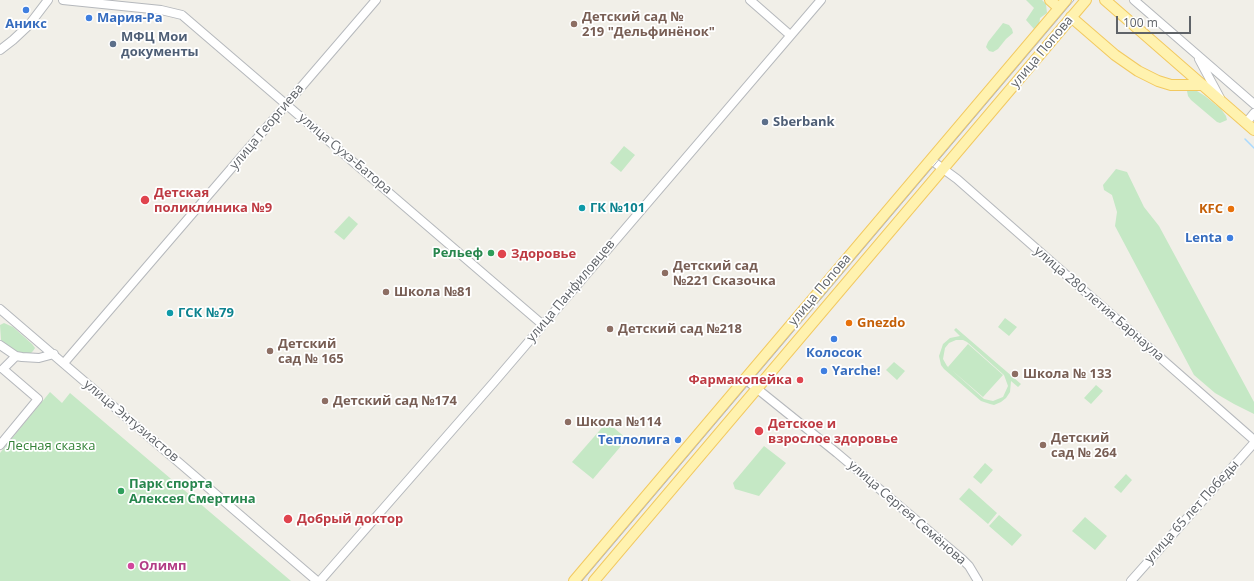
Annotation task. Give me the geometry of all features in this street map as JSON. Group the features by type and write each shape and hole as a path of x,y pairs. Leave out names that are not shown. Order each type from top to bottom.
{"main road":[{"path":"1050,0 1063,4"},
{"name":"улица Попова","path":"594,581 1086,0"},
{"path":"1106,0 1254,130"},
{"name":"улица Попова","path":"574,581 1063,4"},
{"path":"1071,17 1115,55 1138,71 1158,81 1171,85 1203,85"},
{"path":"979,103 990,113"}],"street":[{"path":"0,50 29,25 48,0"},
{"name":"улица Сухэ-Батора","path":"63,0 161,10 182,15 543,325"},
{"name":"улица Георгиева","path":"64,363 376,0"},
{"path":"750,0 790,35"},
{"name":"улица Панфиловцев","path":"320,581 543,325 820,0"},
{"path":"1134,0 1254,104"},
{"path":"1196,53 1222,102"},
{"path":"1246,123 1254,113"},
{"name":"улица 280-летия Барнаула","path":"931,160 944,168 1254,441"},
{"name":"улица Энтузиастов","path":"0,309 317,581"},
{"path":"0,319 8,316"},
{"path":"0,345 16,356 31,358 54,354"},
{"path":"0,445 38,399 1,370 16,356"},
{"name":"улица Сергея Семёнова","path":"745,379 837,453 962,559 969,566 978,581"},
{"name":"улица 65 лет Победы","path":"1131,581 1254,441"}],"green space":[{"path":"1026,0 1042,0 1046,4 1047,13 1040,18 1039,25 1036,29 1034,29 1026,20 1034,8"},
{"path":"1003,23 1009,25 1013,33 998,49 993,52 989,51 986,47 988,42"},
{"path":"1187,91 1197,91 1205,96 1221,109 1227,120 1220,123 1217,122 1191,100"},
{"path":"624,146 635,155 621,172 610,163"},
{"path":"1116,169 1127,172 1144,207 1159,226 1254,402 1254,414 1215,393 1194,375 1115,226 1117,212 1112,195 1104,190 1103,185"},
{"path":"349,216 358,224 344,240 334,232"},
{"path":"1005,318 1017,327 1009,336 998,327"},
{"path":"4,323 13,327 32,344 35,348 31,353 15,351 1,340 0,325"},
{"path":"956,328 1021,384 1018,387 1011,381 1010,392 1006,398 994,405 981,401 941,365 939,356 943,344 950,338 960,336 954,330","holes":["956,340 963,340 1004,375 1008,386 1003,397 993,401 984,399 947,366 943,359 945,348 949,343"]},
{"path":"968,344 1003,375 983,397 948,367"},
{"path":"894,362 905,371 897,380 886,370"},
{"path":"1096,385 1103,391 1091,404 1084,398"},
{"name":"Парк спорта Алексея Смертина","path":"50,392 62,403 70,393 291,581 0,581 0,453"},
{"path":"607,422 627,439 593,479 572,462"},
{"path":"764,446 786,463 759,496 735,489 733,483"},
{"path":"985,463 993,470 981,484 973,477"},
{"path":"1126,474 1132,480 1121,493 1114,487"},
{"path":"969,488 997,513 988,524 959,499"},
{"path":"999,515 1022,535 1012,546 989,526"},
{"path":"1085,517 1107,536 1095,550 1072,531"}],"waterway":[{"path":"1245,139 1254,148"}],"tram line":[{"path":"582,581 1074,0"}],"place":[{"name":"Аникс","path":"26,10"},
{"name":"Мария-Ра","path":"89,18"},
{"name":"Детский сад № 219 \"Дельфинёнок\"","path":"574,24"},
{"name":"МФЦ Мои документы","path":"113,44"},
{"name":"Sberbank","path":"765,122"},
{"name":"Детская поликлиника №9","path":"145,200"},
{"name":"ГК №101","path":"582,208"},
{"name":"KFC","path":"1231,209"},
{"name":"Lenta","path":"1230,238"},
{"name":"Рельеф","path":"491,253"},
{"name":"Здоровье","path":"502,254"},
{"name":"Детский сад №221 Сказочка","path":"665,273"},
{"name":"Школа №81","path":"386,292"},
{"name":"ГСК №79","path":"170,313"},
{"name":"Gnezdo","path":"849,323"},
{"name":"Детский сад №218","path":"610,329"},
{"name":"Колосок","path":"834,339"},
{"name":"Детский сад № 165","path":"270,351"},
{"name":"Yarche!","path":"824,371"},
{"name":"Школа № 133","path":"1015,374"},
{"name":"Фармакопейка","path":"800,380"},
{"name":"Детский сад №174","path":"325,401"},
{"name":"Школа №114","path":"568,422"},
{"name":"Детское и взрослое здоровье","path":"759,431"},
{"name":"Теплолига","path":"678,440"},
{"name":"Детский сад № 264","path":"1043,445"},
{"name":"Парк спорта Алексея Смертина","path":"121,491"},
{"name":"Добрый доктор","path":"288,519"},
{"name":"Олимп","path":"131,566"}],"park label":[{"name":"Лесная сказка","path":"51,446"}]}
